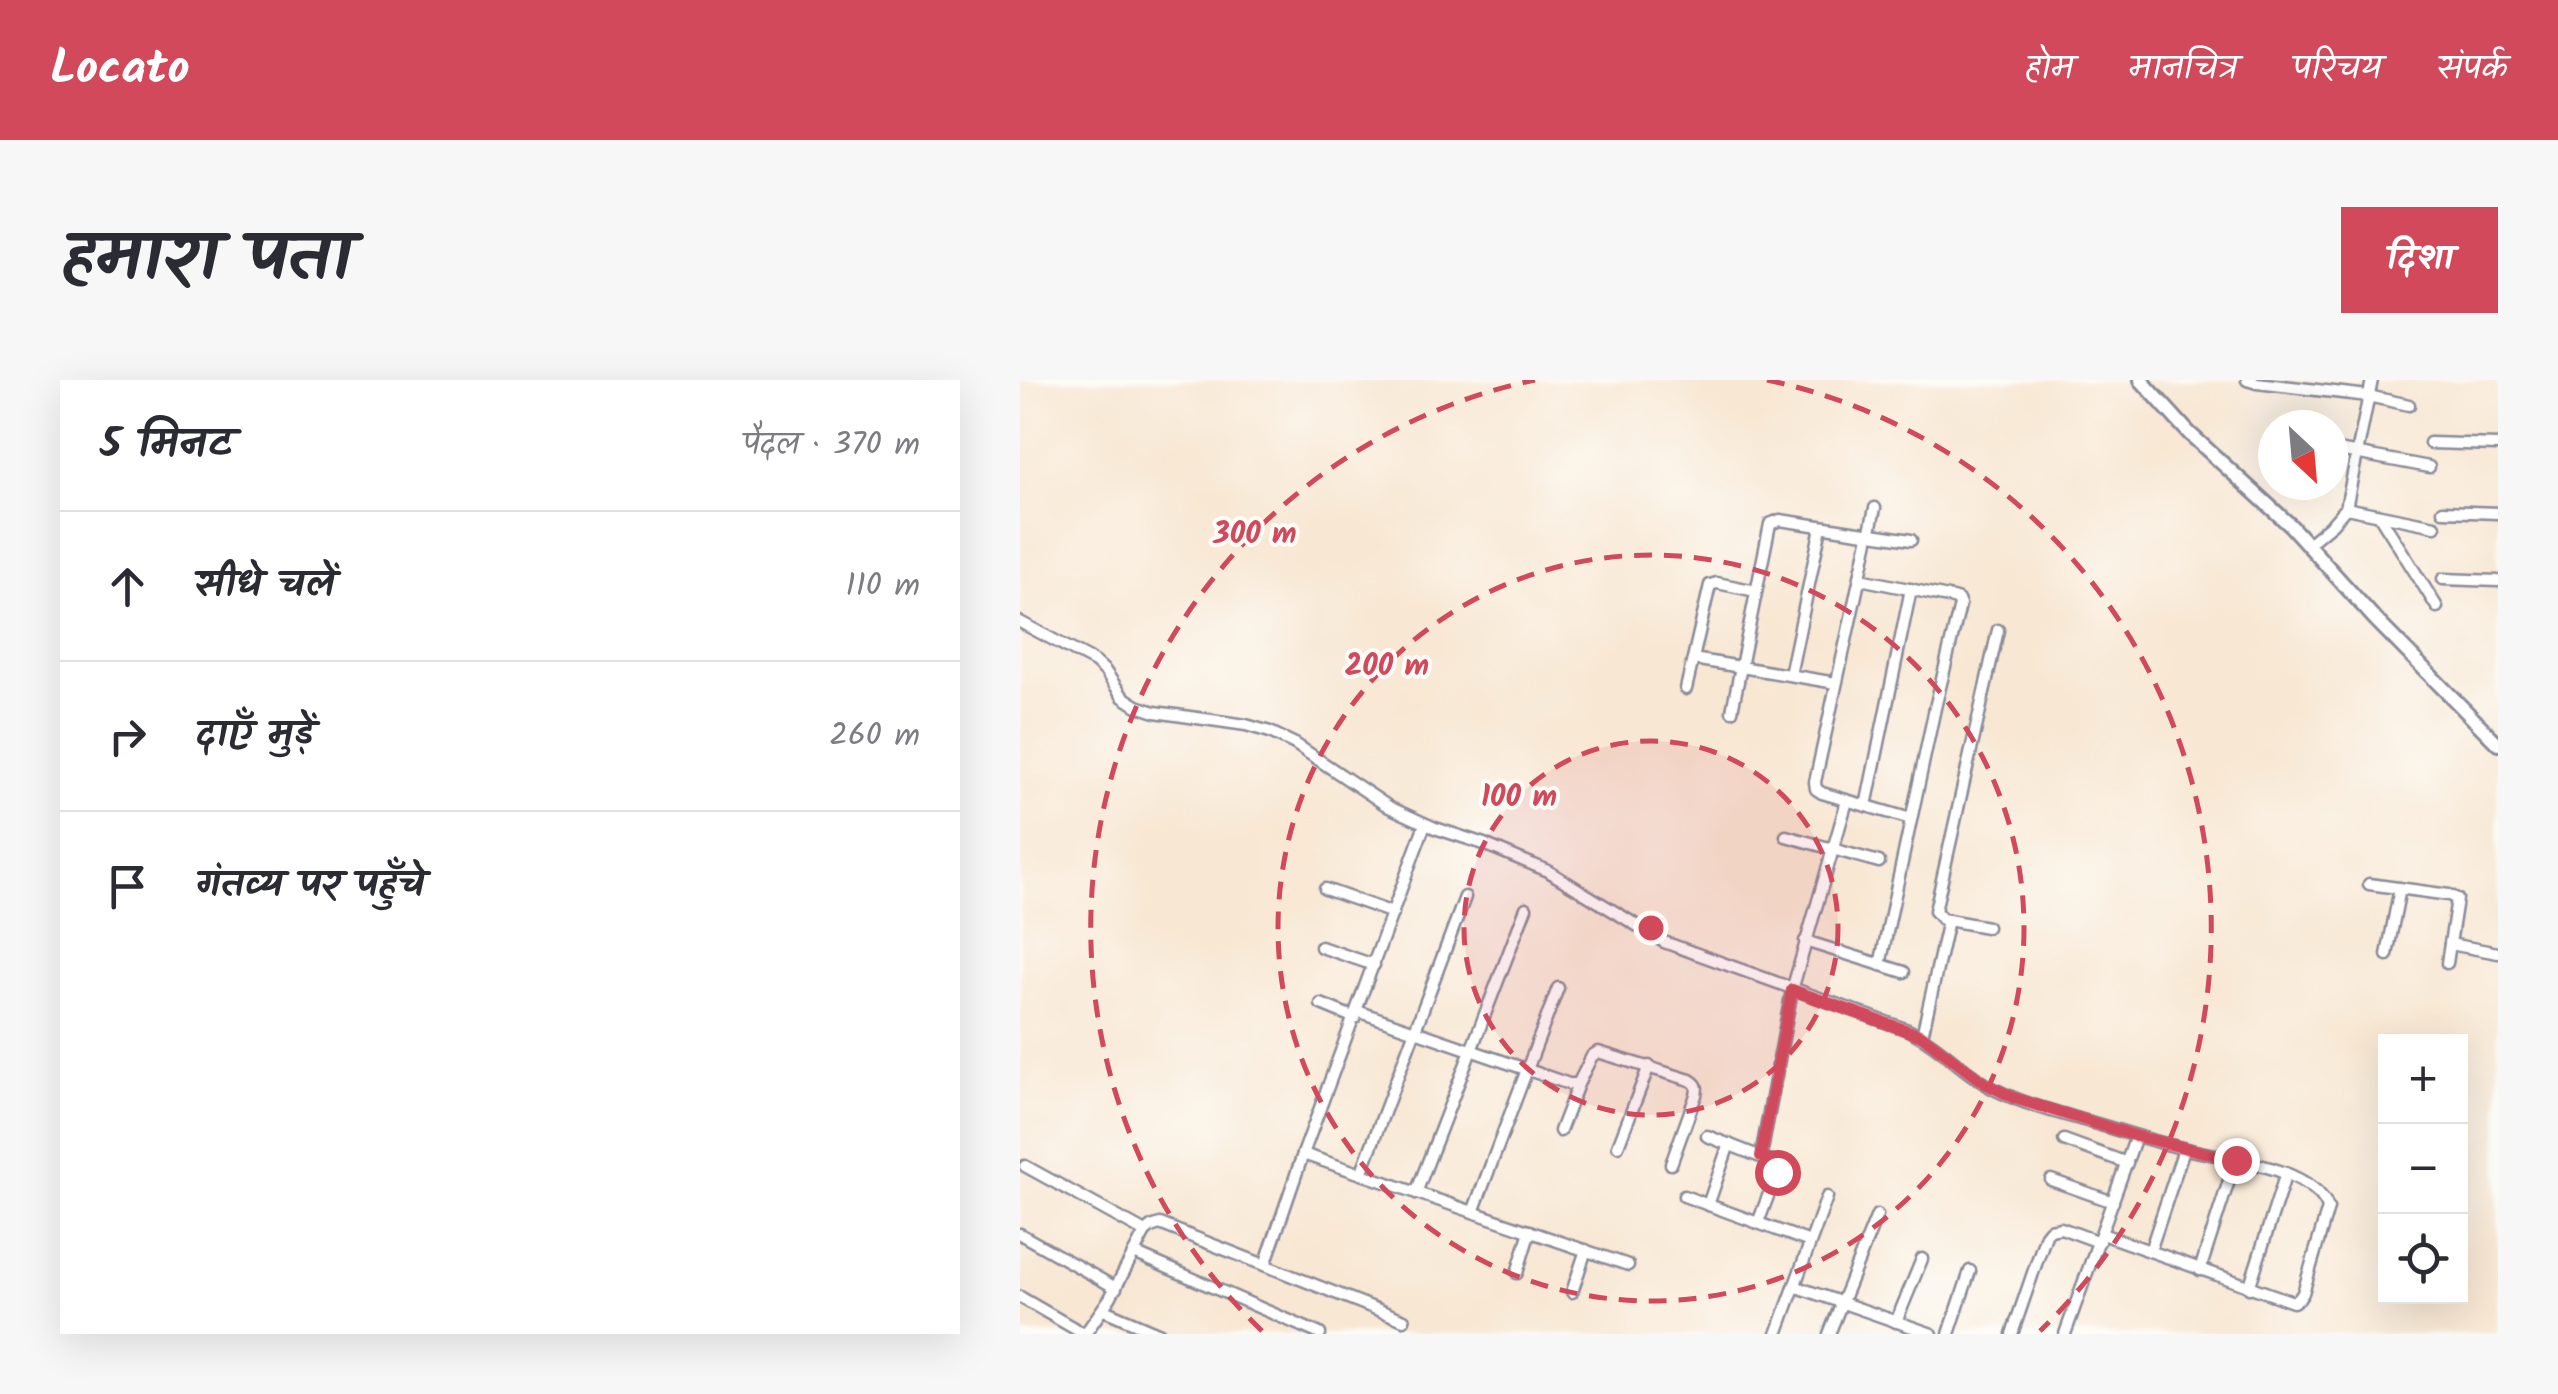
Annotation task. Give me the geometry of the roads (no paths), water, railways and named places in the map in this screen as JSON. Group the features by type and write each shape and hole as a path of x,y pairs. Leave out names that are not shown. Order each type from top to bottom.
{"street":[{"path":"2141,380 2189,434 2308,544 2374,620 2498,744"},
{"path":"2246,380 2410,405"},
{"path":"2308,544 2346,508 2372,380"},
{"path":"2430,443 2498,445"},
{"path":"2348,452 2428,467"},
{"path":"1874,508 1815,782 1822,793 1911,819"},
{"path":"2346,508 2435,526"},
{"path":"2443,511 2498,513"},
{"path":"2379,515 2437,606"},
{"path":"1732,711 1770,524 1780,520 1911,540"},
{"path":"1790,676 1821,527"},
{"path":"1860,578 1958,600 1960,604 1880,964"},
{"path":"2443,579 2498,581"},
{"path":"1686,689 1710,586 1717,583 1756,591"},
{"path":"1866,806 1911,589"},
{"path":"1020,622 1095,662 1123,697 1137,706 1270,732 1295,744 1389,806 1425,824 1548,870 1664,942 1922,1036 1984,1083 2014,1098 2136,1136 2286,1173 2316,1190 2326,1201 2328,1208 2303,1293 2293,1302 2150,1252 2061,1228 2050,1230 2012,1334"},
{"path":"1987,927 1937,916 1936,902 1998,630"},
{"path":"1693,659 1836,683"},
{"path":"1761,1156 1792,990 1847,801"},
{"path":"1265,1265 1425,824"},
{"path":"1786,836 1879,862"},
{"path":"2369,884 2457,899 2447,962"},
{"path":"1326,888 1393,913"},
{"path":"2387,955 2400,888"},
{"path":"1362,1174 1465,897"},
{"path":"1416,1193 1526,908"},
{"path":"1922,1036 1948,920"},
{"path":"1805,941 1904,972"},
{"path":"2450,944 2498,954"},
{"path":"1320,947 1374,964"},
{"path":"1472,1212 1558,988"},
{"path":"1321,1004 1415,1030 1526,1070 1578,1084"},
{"path":"1560,1131 1592,1056 1598,1052 1649,1066 1695,1082 1698,1088 1672,1164"},
{"path":"1618,1146 1649,1066"},
{"path":"1707,1136 1779,1167 1758,1223"},
{"path":"2065,1334 2136,1136"},
{"path":"2064,1140 2126,1163"},
{"path":"1708,1204 1729,1144"},
{"path":"2150,1252 2184,1149"},
{"path":"1303,1154 1628,1265"},
{"path":"2200,1270 2236,1160"},
{"path":"1025,1166 1146,1232"},
{"path":"2248,1288 2286,1173"},
{"path":"2051,1180 2113,1202"},
{"path":"1684,1196 1810,1242"},
{"path":"1777,1334 1827,1197"},
{"path":"1829,1334 1877,1215"},
{"path":"1020,1297 1085,1334 1104,1310 1146,1232 1160,1224 1404,1320"},
{"path":"1517,1273 1530,1231"},
{"path":"1020,1234 1116,1288"},
{"path":"1572,1292 1586,1250"},
{"path":"1134,1254 1320,1334"},
{"path":"1896,1322 1922,1259"},
{"path":"1949,1334 1970,1271"},
{"path":"1794,1286 1932,1334"},
{"path":"1104,1310 1160,1334"}]}
